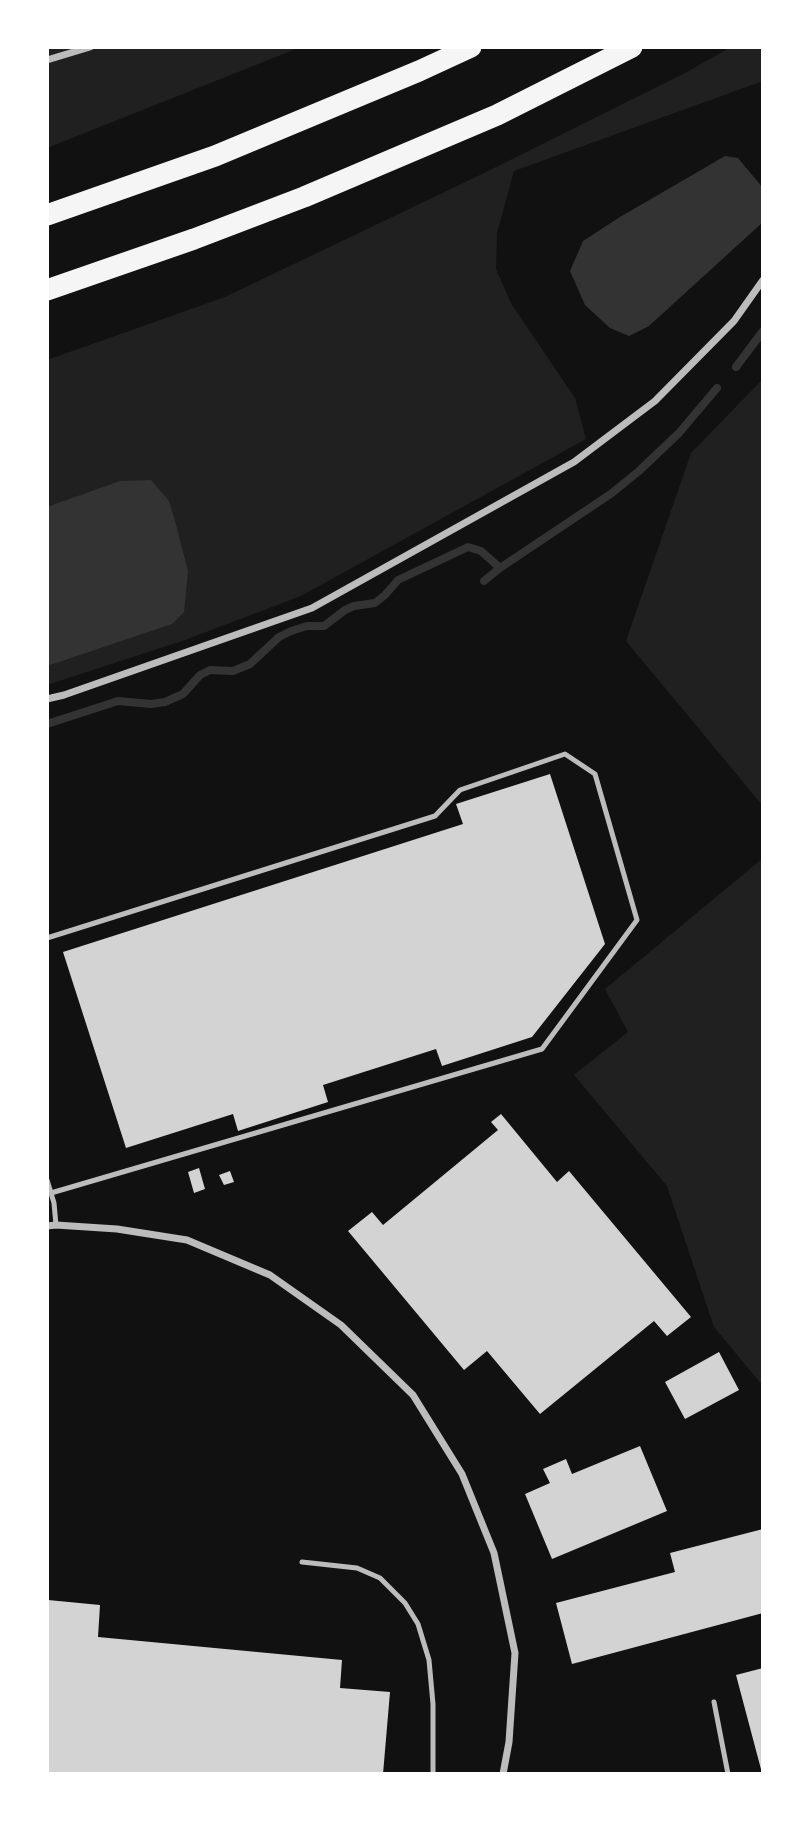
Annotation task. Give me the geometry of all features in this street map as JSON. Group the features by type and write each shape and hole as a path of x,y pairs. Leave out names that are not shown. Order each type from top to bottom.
{"highway":[{"path":"47,215 215,156 471,47"},
{"path":"47,289 194,239 316,192 497,115 632,47"}],"street":[{"path":"47,60 90,47"},
{"path":"47,699 312,608 574,462 655,401 734,321 763,280"},
{"path":"47,1226 117,1229 187,1240 270,1275 341,1325 413,1395 462,1474 494,1553 515,1653 509,1742 503,1774"}],"lane":[{"path":"47,938 435,816 460,790 565,754 595,774 637,919 542,1049 51,1193"},
{"path":"47,1180 57,1225"},
{"path":"302,1562 357,1568 380,1578 405,1603 418,1624 429,1660 433,1704 433,1774"},
{"path":"714,1702 728,1774"}],"shaded area":[{"path":"47,47 301,47 47,148"},
{"path":"731,47 763,47 763,81 514,171 497,233 496,269 512,305 575,398 586,439 301,596 185,640 47,685 47,360 225,297 482,174 685,73"},
{"path":"725,156 738,158 763,188 763,222 649,326 629,336 610,328 585,305 570,271 583,241"},
{"path":"763,379 763,806 626,641 691,453"},
{"path":"151,480 169,501 188,571 184,612 172,624 47,666 47,507 120,481"},
{"path":"763,858 763,1386 714,1327 667,1186 574,1075 628,1032 605,989"}],"building":[{"path":"550,774 605,944 532,1037 442,1066 436,1049 323,1085 328,1102 238,1131 233,1114 126,1148 63,952 463,824 456,804"},
{"path":"501,1114 557,1182 569,1171 691,1317 667,1336 654,1321 540,1414 487,1351 464,1370 348,1231 372,1212 383,1225 498,1130 491,1122"},
{"path":"199,1168 205,1189 194,1193 188,1172"},
{"path":"230,1171 234,1182 224,1185 219,1175"},
{"path":"719,1352 739,1390 685,1419 665,1382"},
{"path":"640,1446 667,1511 552,1559 525,1494 550,1483 543,1469 566,1459 572,1474"},
{"path":"763,1529 763,1613 572,1664 556,1603 675,1572 670,1553"},
{"path":"48,1600 100,1605 98,1637 342,1660 340,1688 390,1692 383,1774 47,1774"},
{"path":"763,1668 763,1773 762,1773 736,1675"}],"waterway":[{"path":"736,367 763,331"},
{"path":"47,724 118,701 151,704 165,702 183,694 200,675 210,670 233,671 250,664 279,637 307,626 324,626 345,610 375,603 398,580 468,547 481,551 500,568 612,493 639,471 679,433 717,388"},
{"path":"484,581 500,568"}]}
